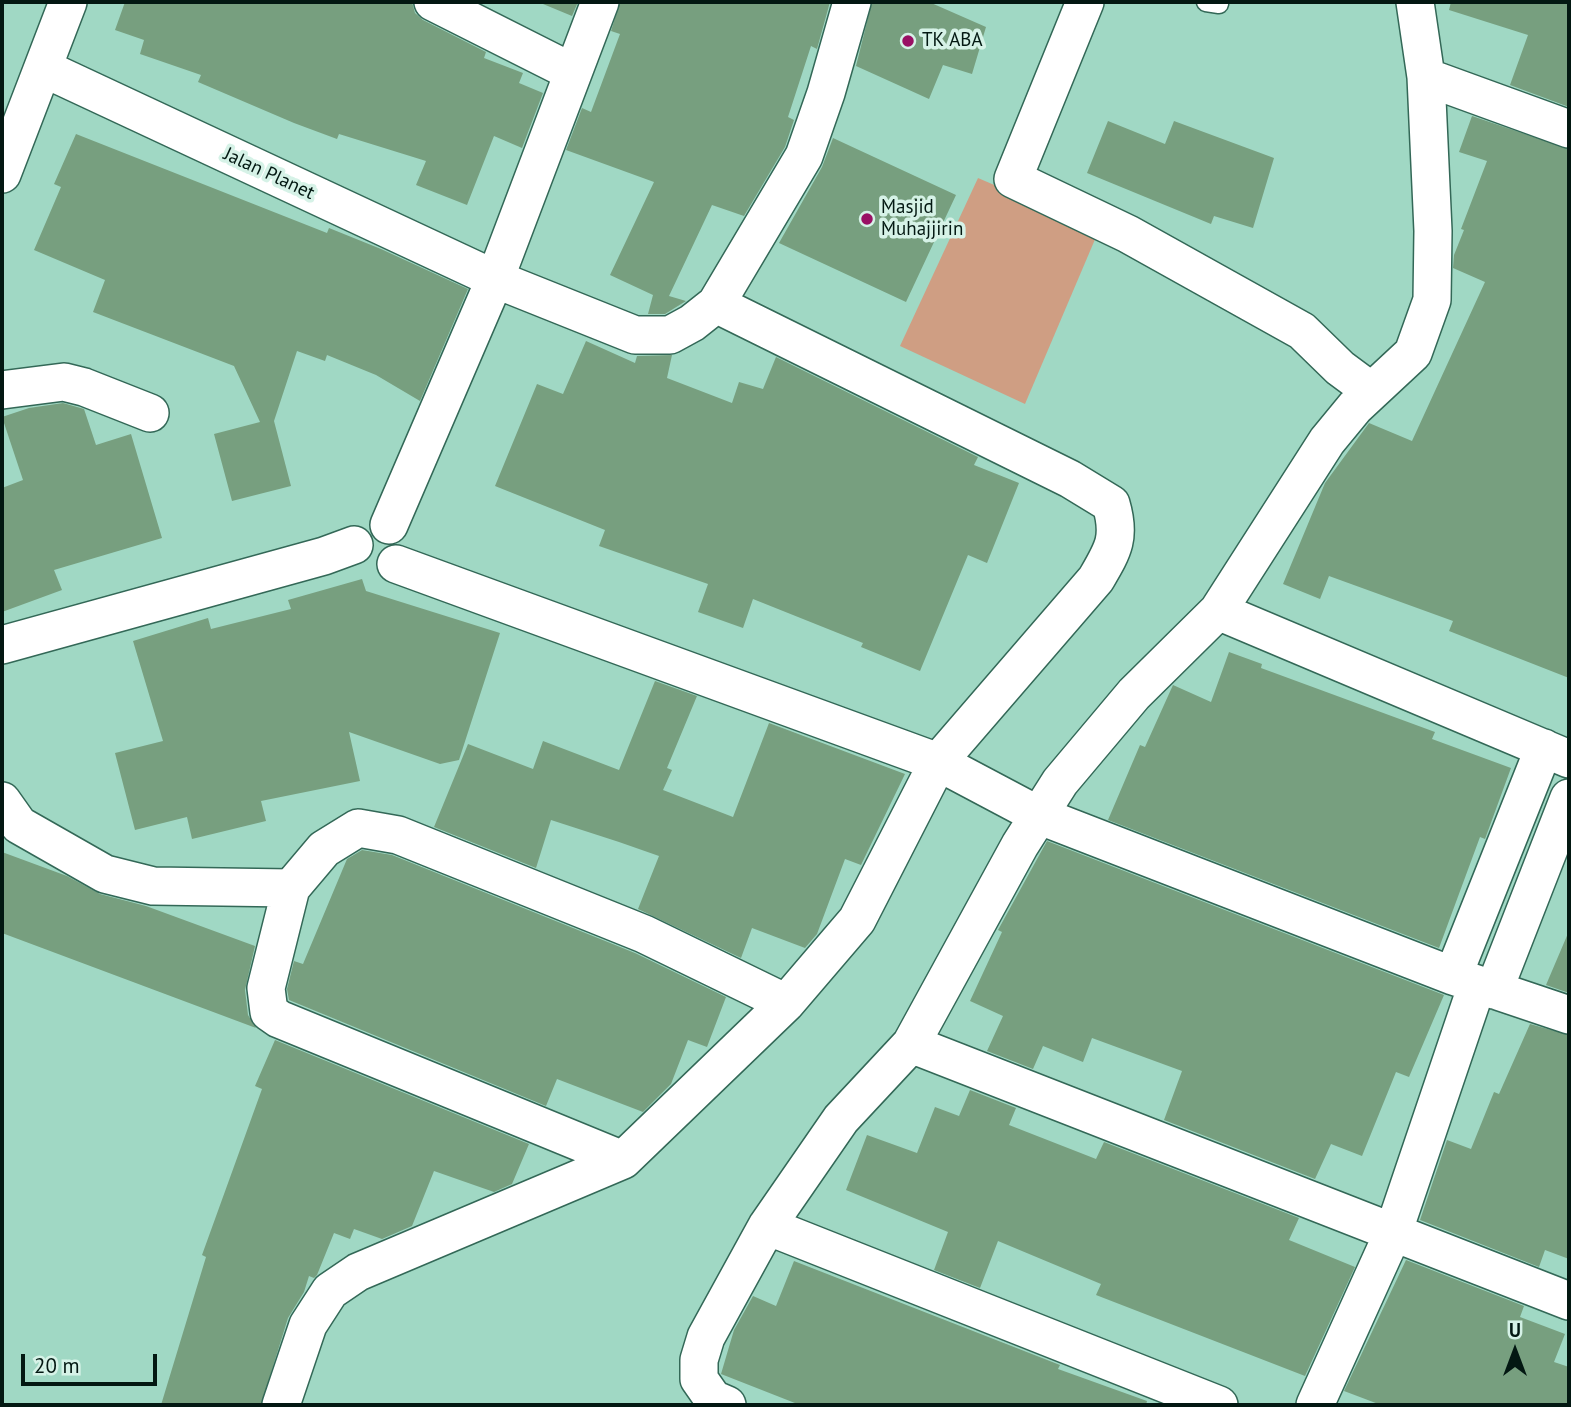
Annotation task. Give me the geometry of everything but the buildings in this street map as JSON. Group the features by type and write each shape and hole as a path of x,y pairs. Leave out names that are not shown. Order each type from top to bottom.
{"street":[{"path":"2,174 68,2"},
{"path":"433,2 572,72"},
{"path":"389,525 495,279 600,2"},
{"path":"281,1405 308,1325 330,1291 358,1272 623,1160 786,1003 857,920 949,768 1096,579 1114,549 1117,524 1111,504 1070,479 716,303 804,156 852,2"},
{"path":"1085,2 1013,179 1128,234 1302,331 1340,368 1371,391"},
{"path":"727,1405 713,1399 699,1379 699,1360 706,1337 767,1226 841,1119 911,1044 1026,809 1060,782 1134,694 1218,611 1327,441 1371,391 1413,353 1432,300 1433,231 1426,77 1415,2"},
{"name":"Jalan Planet","path":"43,68 495,279 635,335 670,335 692,323 716,303"},
{"path":"1426,77 1569,129"},
{"path":"2,390 64,383 150,413"},
{"path":"373,524 389,525 402,543 396,564 388,570 368,569 360,564 354,545 360,531 373,524"},
{"path":"2,645 324,556 354,545"},
{"path":"396,564 949,768 1026,809 1475,984 1569,1015"},
{"path":"1218,611 1562,752 1475,984 1393,1233 1315,1405"},
{"path":"1475,984 1569,798"},
{"path":"2,801 19,825 105,874 153,886 291,888"},
{"path":"623,1160 279,1019 269,1012 266,988 291,888 324,849 358,828 398,835 644,934 786,1003"},
{"path":"911,1044 1569,1301"},
{"path":"767,1226 1219,1405"}],"shaded area":[{"path":"978,178 1099,230 1025,404 900,346"}],"place":[{"name":"TK ABA","path":"908,41"},
{"name":"Masjid Muhajjirin","path":"867,219"}]}
